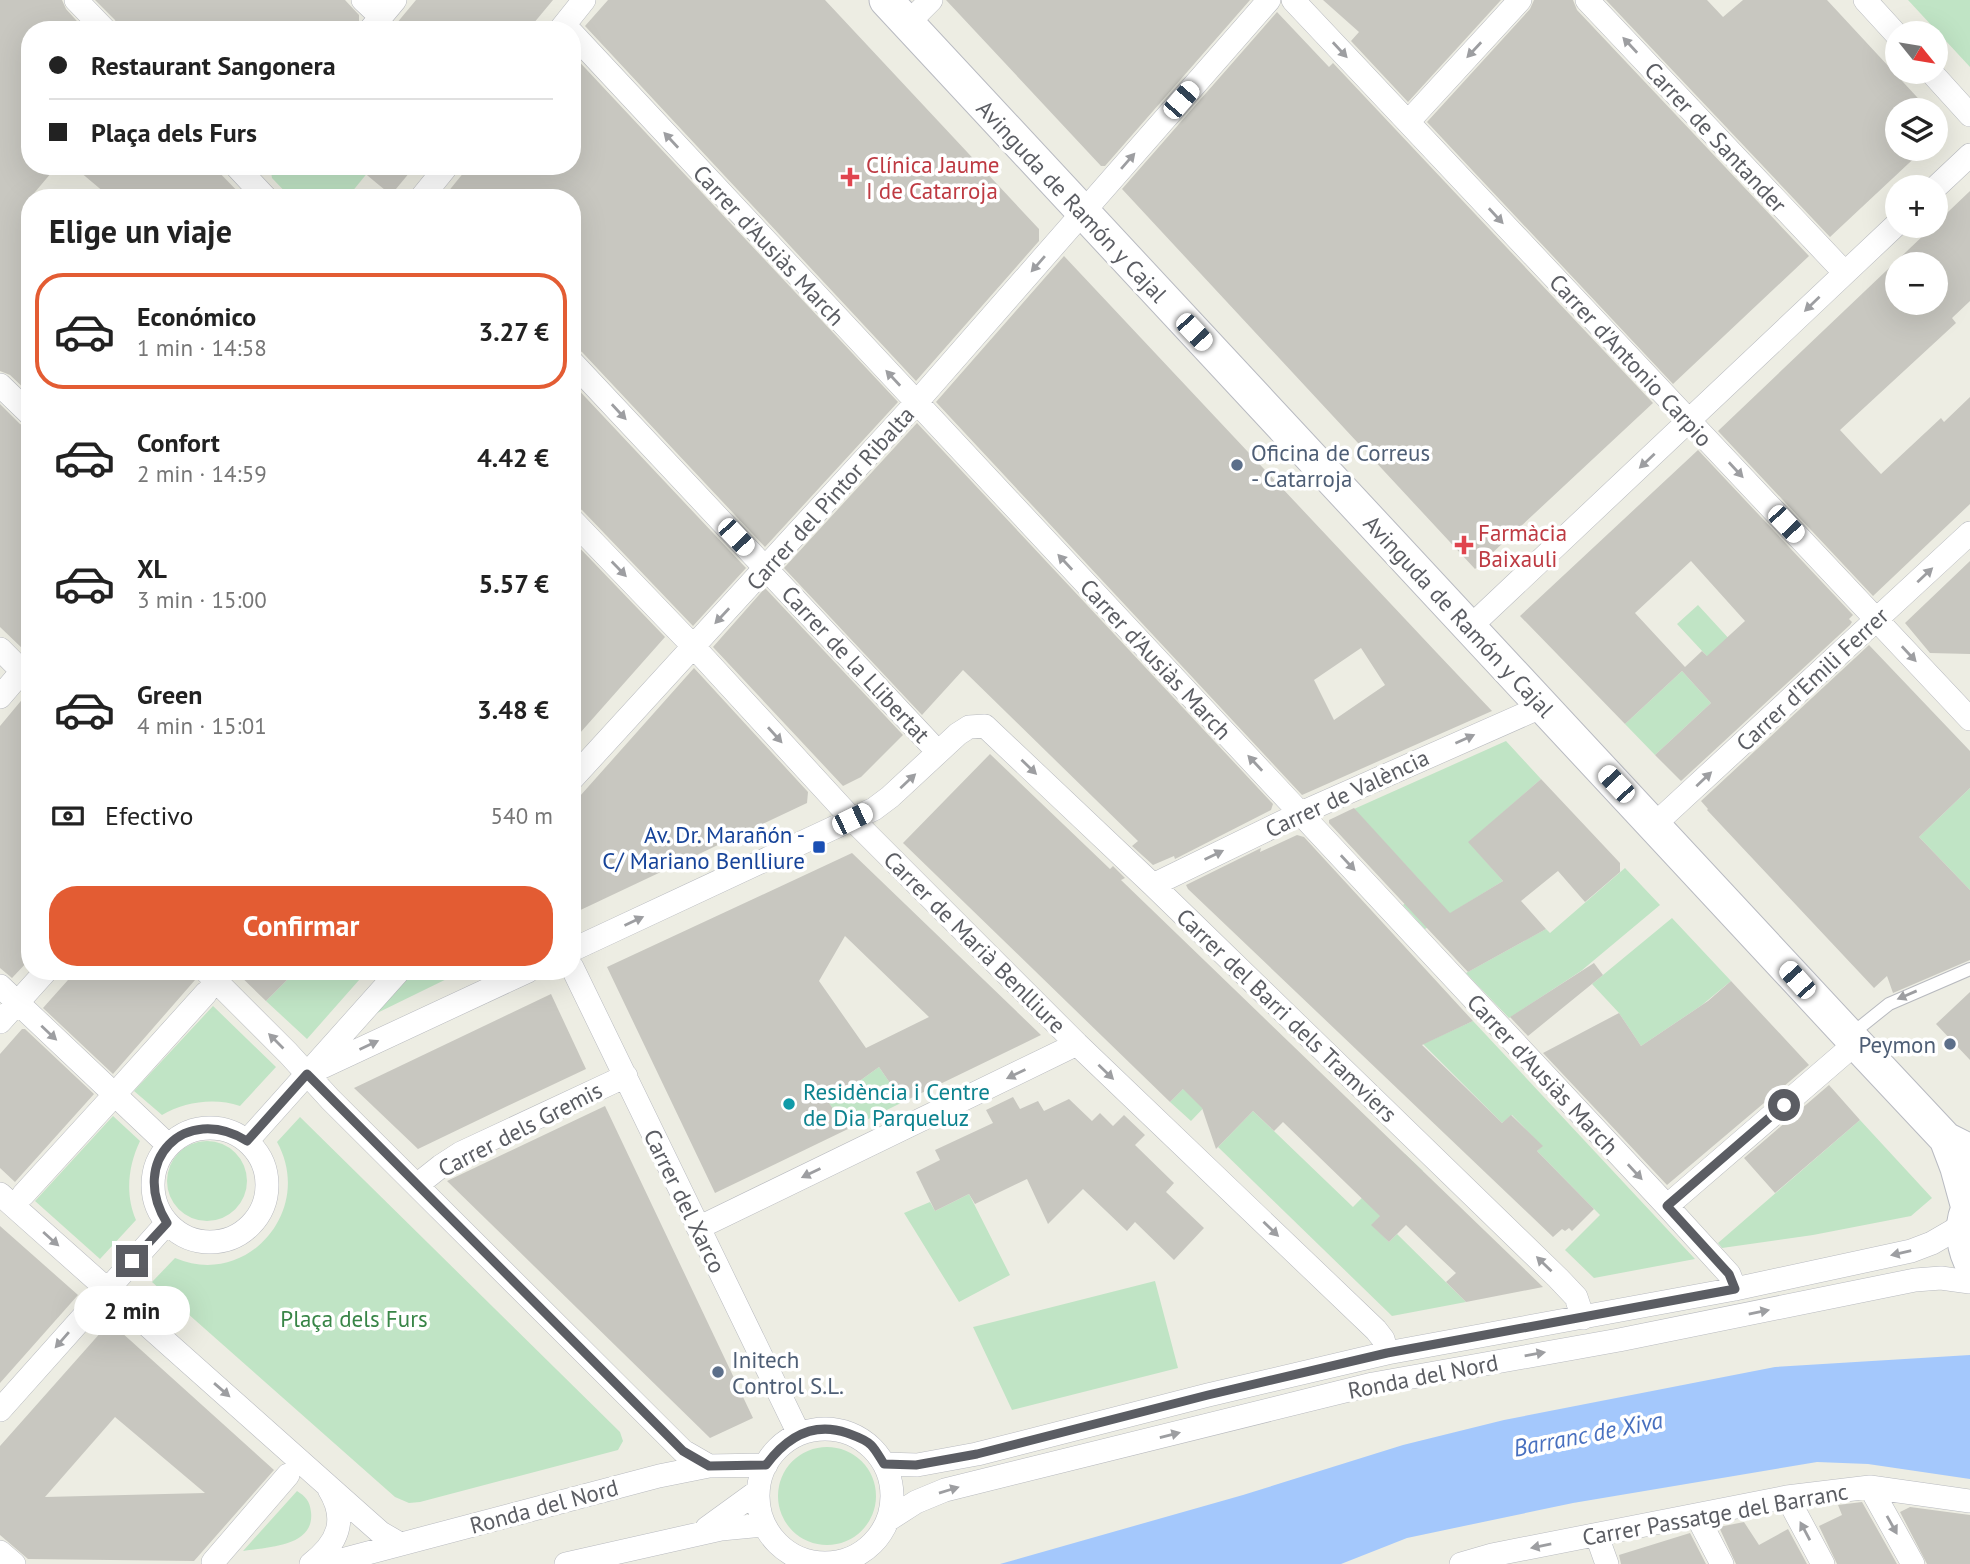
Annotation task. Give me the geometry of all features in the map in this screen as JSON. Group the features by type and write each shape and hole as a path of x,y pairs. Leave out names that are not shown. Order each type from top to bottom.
{"street":[{"path":"76,0 96,21"},
{"path":"363,0 382,16"},
{"path":"571,21 584,0"},
{"path":"897,12 932,0"},
{"name":"Carrer del Pintor Ribalta","path":"581,769 916,403 1269,0"},
{"name":"Carrer d'Antonio Carpio","path":"1293,0 1876,620 1966,708"},
{"path":"1408,122 1520,0"},
{"name":"Carrer de Santander","path":"1587,0 1845,273"},
{"path":"1865,0 1885,22"},
{"name":"Avinguda de Ramón y Cajal","path":"897,12 1852,1040 1958,1145 1957,1168 1967,1213 1964,1248 1970,1261"},
{"name":"Carrer d'Ausiàs March","path":"581,45 1667,1206 1729,1274 1735,1289"},
{"path":"1942,84 1970,115"},
{"path":"1948,176 1970,155"},
{"path":"428,189 440,175"},
{"path":"1469,628 1690,422 1885,235"},
{"name":"Carrer de la Llibertat","path":"581,372 938,752"},
{"path":"0,385 21,405"},
{"name":"Carrer de Marià Benlliure","path":"581,529 694,647 852,819 1077,1044 1376,1330 1383,1339 1387,1353"},
{"name":"Carrer d'Emili Ferrer","path":"1654,825 1970,533"},
{"path":"0,649 21,663"},
{"path":"0,698 21,672"},
{"name":"Carrer de València","path":"1153,885 1301,813 1543,706"},
{"name":"Carrer del Barri dels Tramviers","path":"938,752 968,727 985,726 994,733 1558,1278 1576,1297 1583,1318"},
{"path":"581,946 852,819 890,797 938,752"},
{"path":"0,1021 38,980"},
{"path":"247,1141 391,980"},
{"path":"307,1074 509,980"},
{"name":"Carrer del Xarco","path":"578,980 799,1434"},
{"path":"123,1085 206,982 307,1074 683,1451 709,1466"},
{"path":"0,986 168,1145"},
{"path":"1667,1206 1852,1040"},
{"path":"698,1228 1077,1044"},
{"name":"Carrer dels Gremis","path":"417,1185 461,1153 626,1076"},
{"path":"107,1103 11,1195 107,1289 381,1533 401,1544"},
{"path":"207,1128 232,1132 247,1141 259,1155 266,1173 267,1191 261,1209 250,1224 236,1236 218,1241 199,1241 181,1234 167,1223 158,1208 153,1184 159,1159 168,1145 182,1135 207,1128"},
{"name":"Ronda del Nord","path":"884,1464 916,1465 977,1454 1387,1353 1735,1289 1911,1251 1932,1243 1967,1213"},
{"path":"0,1410 167,1223"},
{"name":"Ronda del Nord","path":"888,1520 916,1502 945,1490 1373,1384 1619,1340 1910,1281 1941,1278 1970,1282"},
{"path":"659,1476 665,1463 662,1429"},
{"path":"818,1429 838,1430 871,1445 884,1464 891,1482 892,1501 888,1520 877,1539 860,1554 839,1562 817,1563 795,1557 777,1543 764,1525 758,1491 766,1465 780,1447 799,1434 818,1429"},
{"name":"Ronda del Nord","path":"326,1564 659,1476 709,1466 766,1465"},
{"path":"213,1562 288,1475"},
{"path":"311,1564 333,1543 338,1528 337,1505 324,1480"},
{"path":"1870,1487 1913,1564"},
{"name":"Carrer Passatge del Barranc","path":"1461,1564 1493,1560 1597,1535 1787,1497 1870,1487 1970,1502"},
{"path":"695,1535 719,1521 758,1491"},
{"path":"1787,1497 1823,1564"},
{"path":"1697,1516 1722,1564"},
{"path":"566,1564 721,1529 764,1525"},
{"path":"1597,1535 1606,1564"},
{"path":"0,1552 14,1564"}],"lane":[{"path":"1852,1040 1889,1004 1970,969"}],"green space":[{"path":"1908,0 1970,0 1970,67 1948,43 1948,21 1927,21"},
{"path":"272,175 366,175 354,189 282,189"},
{"path":"1698,605 1777,691 1757,710 1677,624"},
{"path":"1682,671 1711,703 1655,755 1625,724"},
{"path":"1506,741 1541,779 1469,842 1503,881 1425,929 1403,905 1425,886 1354,809"},
{"path":"1970,788 1970,890 1919,837"},
{"path":"1625,868 1660,905 1581,971 1509,1018 1466,973 1546,929 1550,933"},
{"path":"1672,918 1731,981 1702,1005 1641,1046 1619,1013 1592,984"},
{"path":"287,980 359,980 307,1039 266,1001"},
{"path":"403,980 445,980 373,1015"},
{"path":"213,1006 276,1067 240,1106 200,1102 162,1115 134,1091"},
{"path":"1473,1021 1695,1259 1594,1278 1565,1250 1600,1215 1537,1151 1542,1146 1512,1115 1502,1123 1423,1044"},
{"path":"1215,1057 1234,1076 1191,1121 1170,1102"},
{"path":"879,1067 903,1102 848,1129 829,1103"},
{"path":"1253,1111 1353,1207 1405,1154 1423,1171 1372,1225 1389,1242 1397,1234 1466,1302 1392,1316 1218,1147"},
{"path":"113,1116 140,1141 129,1180 130,1201 136,1220 100,1259 35,1201"},
{"name":"Plaça dels Furs","path":"300,1117 620,1432 623,1441 618,1450 409,1503 395,1497 152,1282 175,1258 202,1265 227,1263 249,1253 267,1237 280,1217 287,1193 286,1168 277,1142"},
{"path":"1860,1120 1932,1198 1911,1216 1813,1235 1722,1248 1718,1243"},
{"path":"207,1141 222,1144 235,1153 244,1166 247,1181 244,1196 235,1209 222,1218 207,1221 192,1218 179,1209 170,1196 167,1181 170,1166 179,1153 192,1144"},
{"path":"969,1194 1010,1275 959,1302 904,1213 930,1202 935,1211"},
{"path":"1155,1281 1178,1368 1012,1410 973,1327"},
{"path":"827,1447 846,1450 862,1461 873,1477 876,1496 873,1515 862,1531 846,1542 827,1545 808,1542 792,1531 781,1515 778,1496 781,1477 792,1461 808,1450"},
{"path":"297,1491 307,1499 311,1512 310,1524 305,1532 288,1543 243,1551"}],"water":[{"name":"Barranc de Xiva","path":"1970,1355 1970,1479 1868,1464 1817,1462 1573,1503 1407,1538 1341,1564 1000,1564 1243,1495 1403,1445 1504,1420 1775,1367"}],"building":[{"path":"0,0 62,0 77,21 21,21 21,175 49,175 38,189 21,189 21,385 10,375 0,371"},
{"path":"95,0 345,0 359,15 359,21 115,20"},
{"path":"416,0 553,0 536,21 398,21"},
{"path":"608,0 825,0 1039,229 1039,241 916,381 585,26"},
{"path":"946,0 1250,0 1105,166 1101,166"},
{"path":"1323,0 1501,0 1408,102 1351,41 1359,32"},
{"path":"1534,0 1573,0 1577,10 1809,256 1673,384 1427,122 1530,9"},
{"path":"1606,0 1707,0 1723,17 1743,0 1827,0 1885,63 1885,84 1905,84 1918,98 1885,98 1885,161 1911,161 1896,175 1885,175 1885,186 1830,237"},
{"path":"1277,12 1329,67 1333,63 1653,403 1475,569 1122,189"},
{"path":"581,64 898,402 765,547 581,352 581,189 450,189 462,175 581,175"},
{"path":"84,175 222,175 235,189 100,189"},
{"path":"367,175 408,175 396,189 384,189"},
{"path":"1970,191 1970,301 1952,318 1956,323 1840,430 1881,474 1941,418 1944,422 1970,397 1970,504 1873,596 1718,431 1885,272 1885,315 1948,315 1948,252 1906,252 1921,238 1948,238 1948,212"},
{"path":"1064,256 1492,711 1302,795 936,402","holes":["1361,648 1385,685 1334,720 1314,680"]},
{"path":"581,393 746,568 693,626 582,510"},
{"path":"0,404 21,424 21,647 0,627"},
{"path":"917,423 1273,804 1271,810 1175,859 1174,856 1153,865 1132,846 1138,841 963,670 922,715 784,568"},
{"path":"1698,450 1853,615 1849,619 1852,622 1850,625 1681,781 1655,755 1711,703 1682,671 1625,724 1520,616","holes":["1691,561 1745,621 1707,656 1702,651 1685,667 1635,613"]},
{"path":"581,549 665,637 581,732"},
{"path":"1970,561 1970,654 1930,653 1905,623"},
{"path":"765,588 903,735 861,777 843,786 713,647"},
{"path":"1869,645 1970,751 1970,788 1919,837 1970,890 1970,960 1893,993 1887,976 1874,988 1701,801"},
{"path":"694,668 808,792 807,803 581,910 581,795"},
{"path":"21,701 21,968 12,978 0,968 0,726"},
{"path":"990,754 1110,869 1113,866 1125,878 1121,880 1543,1287 1466,1302 1446,1282 1456,1273 1406,1225 1389,1242 1371,1225 1380,1216 1283,1122 1274,1131 1253,1111 1216,1149 1202,1108 1183,1089 1170,1102 903,843"},
{"path":"1541,779 1620,863 1620,872 1585,902 1558,871 1521,901 1546,929 1468,972 1329,823 1329,820 1354,808 1450,913 1503,881 1468,842"},
{"path":"1297,835 1304,837 1473,1021 1422,1045 1502,1123 1511,1115 1543,1146 1537,1151 1594,1209 1572,1231 1569,1228 1565,1231 1562,1229 1553,1237 1186,885 1261,848 1260,852"},
{"path":"852,853 1041,1035 903,1102 879,1067 829,1103 848,1129 715,1193 607,967","holes":["845,936 929,1017 866,1048 819,981"]},
{"path":"1594,963 1603,975 1528,1036 1510,1017"},
{"path":"68,980 195,980 113,1074 43,1008"},
{"path":"244,980 287,980 266,1001"},
{"path":"1731,981 1809,1065 1667,1185 1543,1053 1619,1013 1641,1046 1708,1001"},
{"path":"1970,992 1970,1060 1936,1024"},
{"path":"551,994 586,1069 418,1149 354,1088"},
{"path":"22,1029 94,1094 15,1182 0,1168 0,1054"},
{"path":"1829,1085 1860,1120 1775,1193 1744,1158"},
{"path":"1013,1097 1020,1109 1038,1101 1044,1111 1069,1099 1092,1121 1100,1113 1113,1126 1124,1115 1145,1135 1135,1145 1174,1183 1166,1192 1204,1228 1174,1260 1135,1222 1127,1231 1083,1189 1048,1224 1027,1179 975,1204 969,1194 935,1211 916,1172 940,1160 935,1150 993,1123 986,1110"},
{"path":"605,1106 753,1418 710,1438 447,1181"},
{"path":"0,1226 78,1295 0,1383"},
{"path":"110,1322 274,1470 194,1561 28,1559 0,1535 0,1446","holes":["115,1417 205,1493 45,1497"]},
{"path":"1862,1502 1897,1564 1837,1564 1819,1526 1842,1515 1838,1505"},
{"path":"1910,1507 1970,1515 1970,1564 1927,1564 1900,1512"},
{"path":"1744,1522 1759,1545 1788,1529 1807,1564 1736,1564 1719,1527"},
{"path":"1690,1533 1706,1564 1621,1564 1619,1555"}],"place":[{"name":"Clínica Jaume I de Catarroja","path":"850,177"},
{"name":"Oficina de Correus - Catarroja","path":"1237,465"},
{"name":"Farmàcia Baixauli","path":"1464,545"},
{"name":"Av. Dr. Marañón - C/ Mariano Benlliure","path":"819,847"},
{"name":"Peymon","path":"1950,1044"},
{"name":"Residència i Centre de Dia Parqueluz","path":"789,1104"},
{"name":"Initech Control S.L.","path":"718,1372"}],"route":[{"path":"132,1261 167,1223 153,1192 153,1175 168,1145 182,1135 199,1129 216,1128 232,1132 247,1141 307,1074 683,1451 709,1466 766,1465 780,1447 799,1434 818,1429 838,1430 871,1445 884,1464 916,1465 977,1454 1387,1353 1735,1289 1729,1274 1667,1206 1784,1105"}]}
